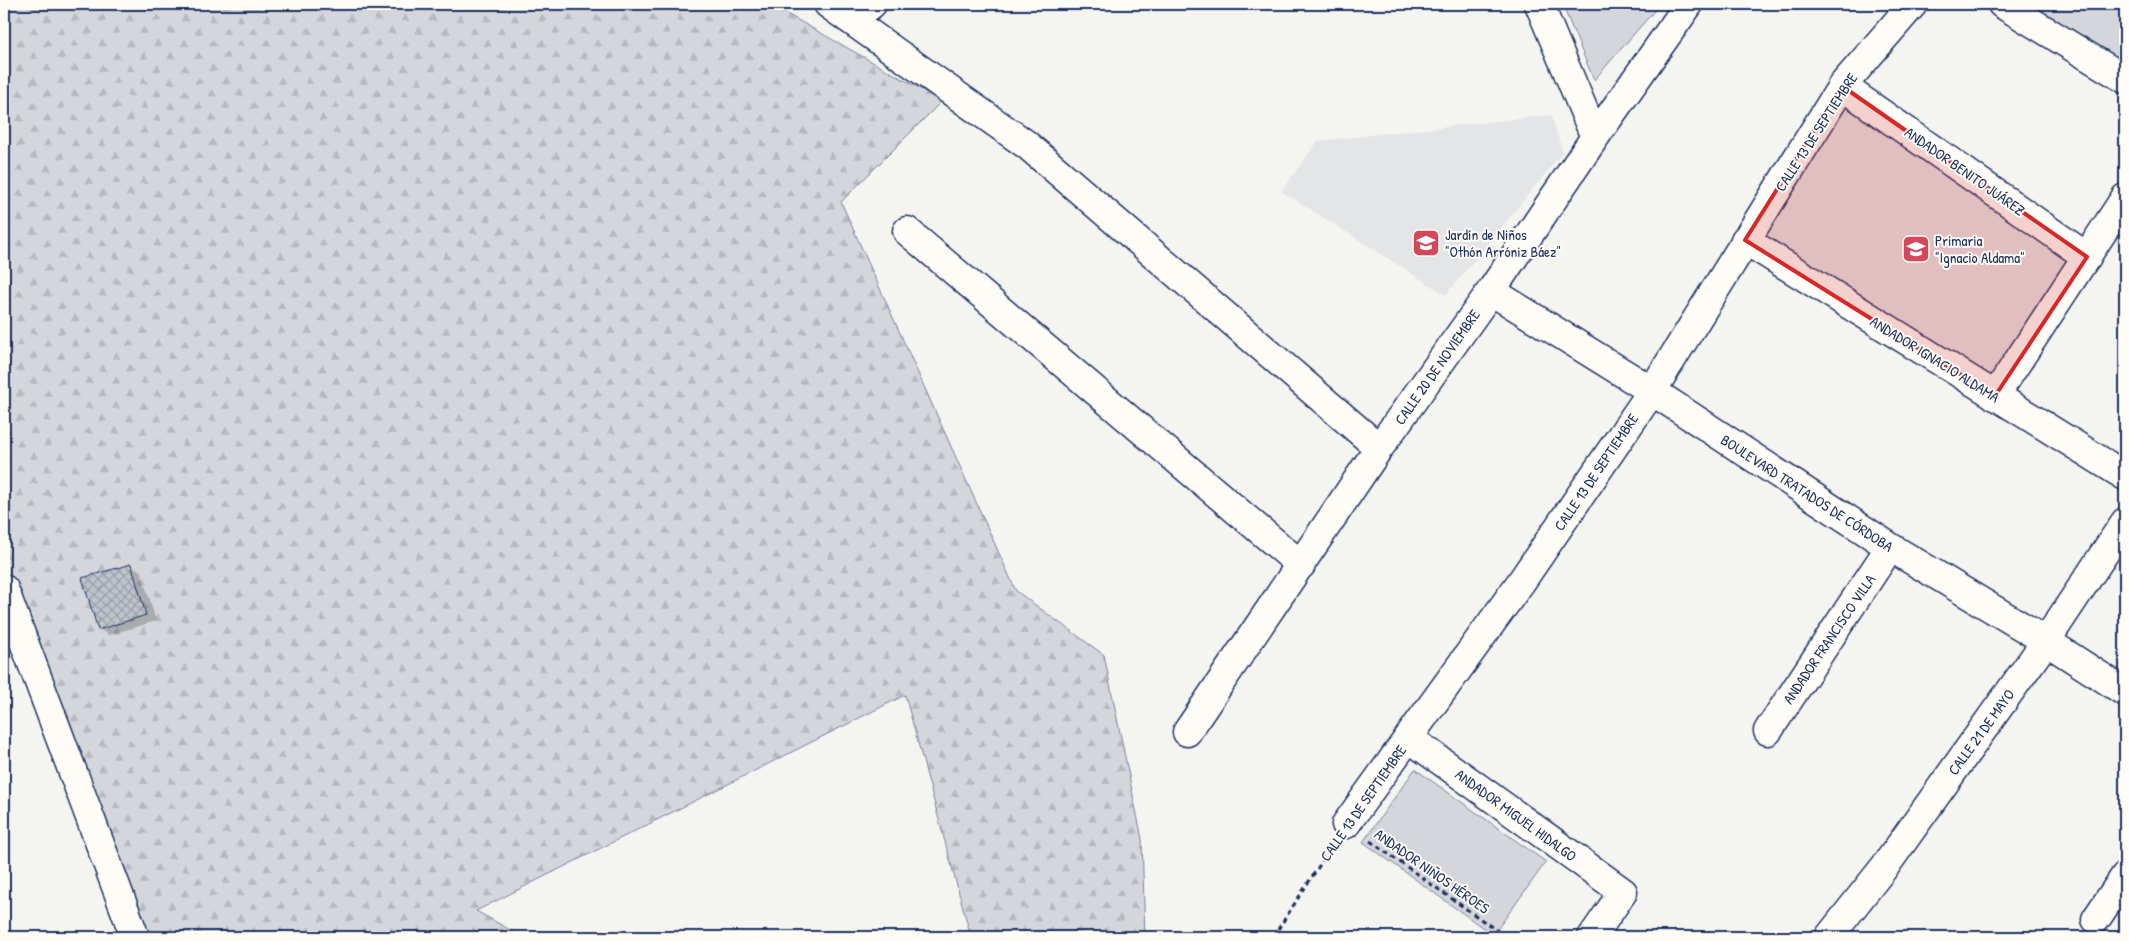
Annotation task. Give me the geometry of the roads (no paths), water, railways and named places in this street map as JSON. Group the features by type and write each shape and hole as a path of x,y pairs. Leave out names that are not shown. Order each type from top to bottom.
{"street":[{"path":"828,4 862,12 1033,150 1379,448"},
{"path":"1539,4 1595,137"},
{"name":"CALLE 20 DE NOVIEMBRE","path":"1187,732 1379,448 1689,4"},
{"name":"CALLE 13 DE SEPTIEMBRE","path":"1346,824 1521,582 1652,391 1842,86 1913,4"},
{"path":"2002,4 2125,80"},
{"name":"ANDADOR BENITO JUÁREZ","path":"1842,86 2087,256"},
{"path":"1995,396 2125,198"},
{"path":"907,231 1301,565"},
{"name":"ANDADOR IGNACIO ALDAMA","path":"1745,240 2125,476"},
{"name":"BOULEVARD TRATADOS DE CÓRDOBA","path":"1490,291 1652,391 1890,547 2125,692"},
{"name":"CALLE 21 DE MAYO","path":"1829,937 1886,865 2046,642 2125,522"},
{"name":"ANDADOR FRANCISCO VILLA","path":"1768,731 1890,547"},
{"path":"4,589 135,937"},
{"name":"ANDADOR MIGUEL HIDALGO","path":"1409,738 1623,892 1592,937"},
{"path":"2096,919 2125,876"}],"place":[{"name":"Jardín de Niños \"Othón Arróniz Báez\"","path":"1426,243"},
{"name":"Primaria \"Ignacio Aldama\"","path":"1916,249"}]}
